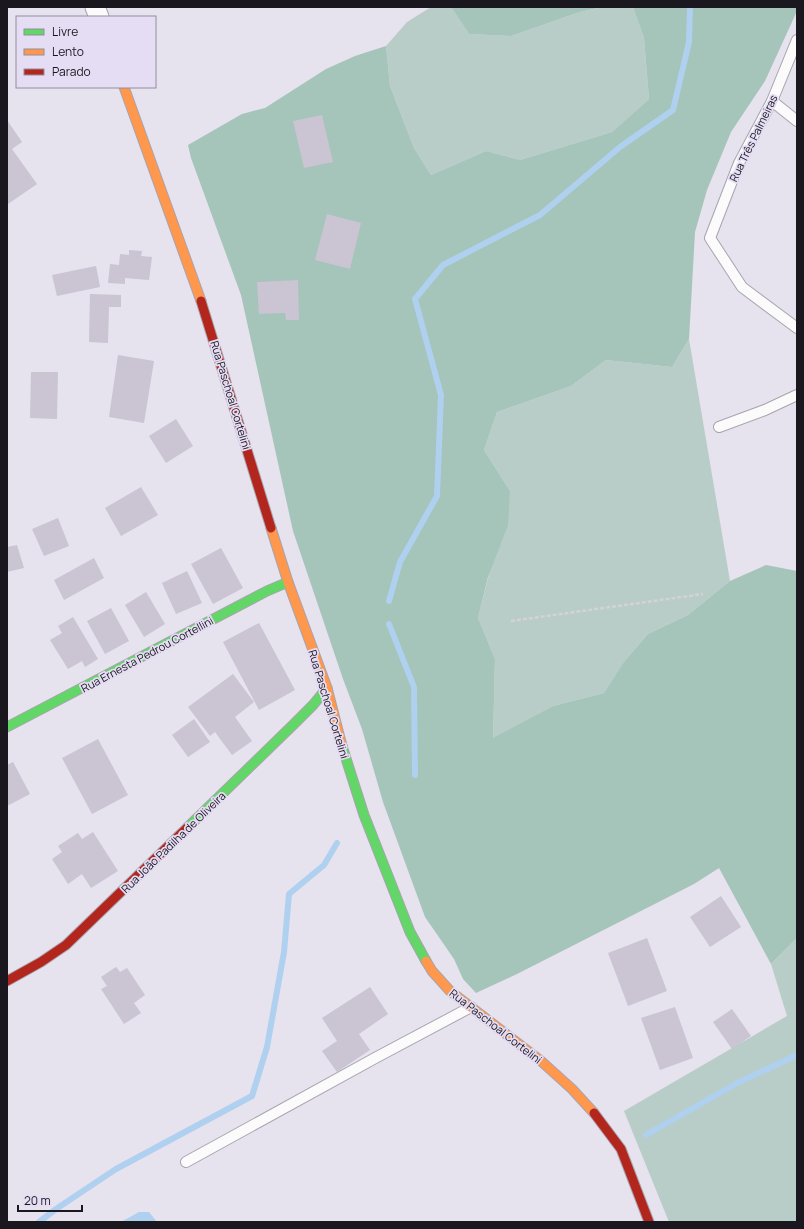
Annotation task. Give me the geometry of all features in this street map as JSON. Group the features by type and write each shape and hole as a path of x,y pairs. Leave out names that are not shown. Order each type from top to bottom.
{"street":[{"name":"Rua Paschoal Cortelini","path":"124,88 198,290 288,582 327,688 341,741 364,815 410,932 432,971 450,992 541,1062 572,1089 597,1116 621,1149 648,1222"},
{"name":"Rua Ernesta Pedrou Cortellini","path":"7,727 267,591 288,582"},
{"name":"Rua João Padilha de Oliveira","path":"7,981 41,962 66,945 294,724 327,688"}],"lane":[{"name":"Rua Três Palmeiras","path":"797,40 772,101 739,163 710,238 742,287 797,328"},
{"path":"772,101 797,121"},
{"path":"719,427 765,410 797,395"},
{"path":"186,1162 471,1007"}],"path":[{"path":"511,621 703,594"}],"shaded area":[{"path":"431,7 451,7 469,34 511,36 580,12 602,7 633,7 644,38 649,99 612,132 520,160 486,151 431,175 414,148 390,86 386,46 407,22"},
{"path":"689,339 730,581 688,615 648,634 623,663 604,693 553,706 493,739 495,659 478,618 510,491 484,450 497,412 571,386 606,360 672,367"},
{"path":"797,938 797,1222 669,1222 624,1111 787,1016 771,964"}],"green space":[{"path":"451,7 602,7 580,12 511,36 469,34"},
{"path":"633,7 797,7 797,11 765,81 731,132 707,190 695,232 689,339 672,367 606,360 571,386 497,412 484,450 510,491 508,525 488,577 478,618 495,659 493,738 553,706 604,693 623,663 648,634 688,615 730,581 766,565 797,571 797,938 771,964 719,868 694,884 517,974 476,993 463,979 454,959 425,917 383,802 362,729 343,679 293,531 241,295 191,158 188,145 242,114 265,108 326,69 355,56 386,46 390,86 414,148 431,175 486,151 520,160 612,132 649,99 644,38"}],"water":[{"path":"139,1212 149,1212 157,1222 121,1222"}],"building":[{"path":"322,115 333,162 304,168 293,121"},
{"path":"7,120 22,142 12,149 37,184 8,204 7,202"},
{"path":"327,214 361,223 350,269 315,260"},
{"path":"129,250 142,251 141,256 152,257 149,280 125,278 125,284 108,283 110,264 119,265 120,254 129,255"},
{"path":"96,266 100,287 57,296 52,275"},
{"path":"298,280 299,320 286,320 285,313 259,314 257,282"},
{"path":"90,294 121,295 121,307 109,307 108,343 89,342"},
{"path":"118,355 154,361 144,423 109,417"},
{"path":"31,372 58,372 57,419 30,418"},
{"path":"176,419 193,446 166,463 149,436"},
{"path":"141,487 158,515 121,536 105,508"},
{"path":"58,518 69,546 44,556 32,529"},
{"path":"17,545 24,568 7,572 7,547"},
{"path":"221,548 243,588 213,604 191,564"},
{"path":"94,558 104,578 64,600 54,580"},
{"path":"187,571 202,603 176,614 162,583"},
{"path":"146,592 165,624 144,637 125,605"},
{"path":"111,608 129,641 105,654 87,621"},
{"path":"73,617 98,659 85,667 82,661 68,669 50,640 62,633 58,626"},
{"path":"259,623 295,690 259,710 223,642"},
{"path":"233,674 254,702 235,717 252,741 232,755 215,732 210,736 188,707"},
{"path":"194,719 210,742 188,757 172,735"},
{"path":"98,739 128,795 92,814 62,758"},
{"path":"13,762 30,794 7,806 7,765"},
{"path":"93,832 118,871 91,888 82,874 68,884 52,859 62,852 58,846 78,833 82,839"},
{"path":"721,896 741,927 710,947 690,917"},
{"path":"647,938 667,991 628,1006 608,953"},
{"path":"116,967 120,972 127,968 145,995 134,1003 141,1013 124,1024 101,989 107,986 101,977"},
{"path":"370,987 388,1014 359,1034 370,1050 337,1072 322,1051 337,1041 322,1018"},
{"path":"675,1007 693,1058 660,1070 641,1018"},
{"path":"732,1009 751,1036 732,1049 713,1022"}],"waterway":[{"path":"389,601 400,562 437,496 441,395 415,299 443,265 540,215 620,147 673,110 689,42 690,7"},
{"path":"389,624 414,687 415,775"},
{"path":"39,1222 116,1169 252,1096 267,1047 284,952 289,894 324,865 337,843"},
{"path":"646,1135 737,1083 797,1055"}],"traffic: fast":[{"path":"7,727 267,591 288,582"},
{"path":"188,827 294,724 327,688"},
{"path":"342,746 364,815 410,932 426,961"}],"traffic: slow":[{"path":"124,88 201,301"},
{"path":"271,528 288,582 327,688 342,746"},
{"path":"426,961 432,971 450,991 541,1061 572,1089 594,1113"}],"traffic: jam":[{"path":"201,301 271,528"},
{"path":"7,981 41,962 66,945 188,827"},
{"path":"594,1113 621,1149 649,1222"}]}
